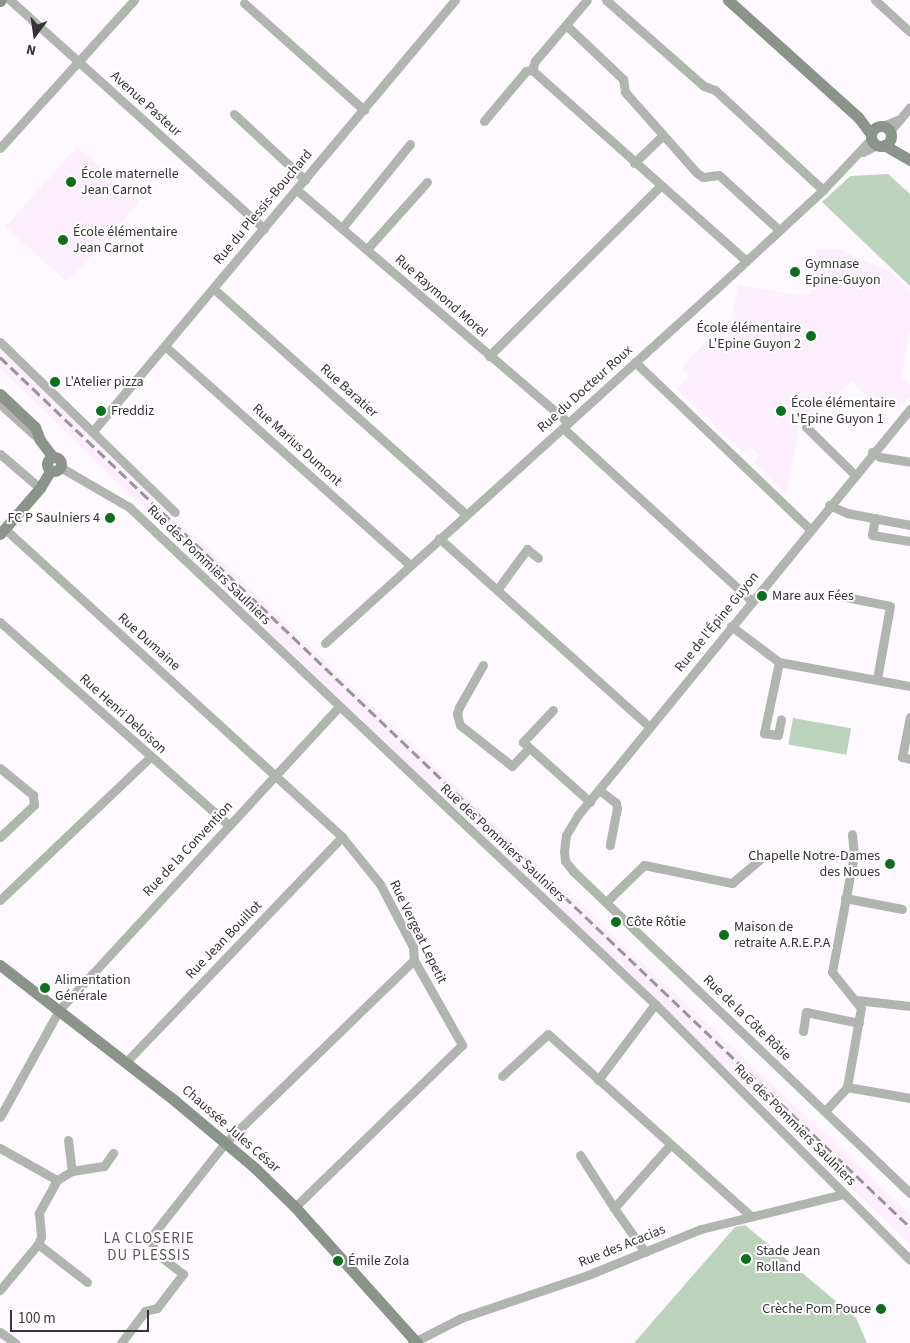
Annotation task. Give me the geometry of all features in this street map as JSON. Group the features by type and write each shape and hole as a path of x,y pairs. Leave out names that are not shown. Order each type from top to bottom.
{"street":[{"name":"Avenue Pasteur","path":"10,0 264,229"},
{"path":"0,148 134,0"},
{"path":"532,70 535,61 587,0"},
{"path":"606,0 704,86 715,90 823,190"},
{"path":"728,0 858,117 907,158"},
{"path":"875,0 910,32"},
{"name":"Rue du Plessis-Bouchard","path":"92,431 166,347 364,110 451,1"},
{"path":"244,3 364,110"},
{"path":"566,25 623,79 625,92 697,173 703,177 720,175 779,230"},
{"path":"484,121 526,72 532,70"},
{"path":"532,70 746,261"},
{"path":"880,136 910,107"},
{"path":"234,114 305,180"},
{"path":"634,163 663,136"},
{"name":"Rue du Docteur Roux","path":"325,643 746,261 880,136"},
{"path":"342,228 410,144"},
{"path":"367,249 427,182"},
{"path":"489,356 660,186"},
{"name":"Rue Raymond Morel","path":"297,190 489,356 752,601"},
{"name":"Rue Baratier","path":"214,289 466,514"},
{"path":"0,342 175,512"},
{"name":"Rue Marius Dumont","path":"166,347 410,565"},
{"path":"635,362 810,529"},
{"path":"0,394 35,427 40,440"},
{"path":"0,404 40,440 53,457 59,460 56,469 2,531"},
{"name":"Rue de l'Épine Guyon","path":"565,861 566,836 599,790 854,474 910,409"},
{"path":"806,427 854,474"},
{"path":"872,452 880,457 910,462"},
{"path":"0,454 40,488"},
{"name":"Rue des Pommiers Saulniers","path":"56,469 129,507 338,708 655,1004 910,1260"},
{"path":"829,506 910,525"},
{"path":"875,518 872,535 910,541"},
{"name":"Rue Dumaine","path":"2,531 276,775"},
{"path":"439,538 650,727"},
{"path":"497,590 527,549 538,558"},
{"path":"831,594 890,606 877,679"},
{"name":"Rue Henri Deloison","path":"0,622 229,825"},
{"path":"731,626 779,662 910,686"},
{"path":"779,662 764,733 778,735 781,719"},
{"path":"483,664 459,707 457,714 460,725 512,766 529,748"},
{"name":"Rue de la Convention","path":"0,1117 59,1010 338,708"},
{"path":"553,710 523,742 590,802"},
{"path":"910,717 902,757 910,760"},
{"path":"0,900 150,756"},
{"path":"0,768 33,795 34,805 0,837"},
{"name":"Rue Vergeat Lepetit","path":"276,775 342,837 380,884 414,947 414,960 462,1045 294,1207"},
{"path":"599,790 616,803 617,808 610,845"},
{"path":"825,1112 847,1087 862,1008 857,1000 833,977 832,972 854,854 852,834"},
{"name":"Rue Jean Bouillot","path":"126,1062 342,837"},
{"path":"606,902 644,865 732,883 764,856"},
{"name":"Rue de la Côte Rôtie","path":"565,861 910,1193"},
{"path":"845,898 902,908"},
{"path":"121,1343 145,1311 157,1308 183,1274 154,1251 151,1237 225,1143 414,960"},
{"name":"Chaussée Jules César","path":"0,965 126,1062 225,1143 294,1207 415,1342"},
{"path":"857,1000 910,1006"},
{"path":"598,1080 655,1004"},
{"path":"803,1031 806,1012 858,1023"},
{"path":"502,1076 548,1034 750,1216"},
{"path":"847,1087 910,1098"},
{"path":"68,1140 72,1170"},
{"path":"614,1208 670,1145"},
{"path":"0,1148 57,1180"},
{"path":"0,1290 38,1244 41,1237 40,1213 57,1180 72,1170 104,1166 113,1153"},
{"path":"580,1155 645,1252"},
{"name":"Rue des Acacias","path":"415,1342 461,1318 588,1275 701,1229 844,1194"},
{"path":"38,1244 87,1282"},
{"path":"0,1332 15,1343"}],"shaded area":[{"name":"École élémentaire Jean Carnot","path":"77,147 139,203 67,282 5,227"},
{"path":"817,249 842,250 891,273 910,290 910,330 901,378 910,385 910,397 899,408 886,396 873,403 852,381 799,427 786,493 754,462 759,454 749,447 743,452 677,390 688,376 682,368 707,340 728,343 738,285 800,296 801,293 810,294"},
{"path":"0,349 520,848 910,1214 910,1244 308,669 0,368"}],"green space":[{"path":"888,174 910,194 910,286 822,202 850,176"},
{"path":"793,718 851,728 846,755 788,745"},
{"name":"Stade Jean Rolland","path":"745,1225 856,1318 867,1343 634,1343 735,1227"}],"railway":[{"path":"0,357 910,1227"}],"place":[{"name":"École maternelle Jean Carnot","path":"71,182"},
{"name":"École élémentaire Jean Carnot","path":"63,240"},
{"name":"Gymnase Epine-Guyon","path":"795,272"},
{"name":"École élémentaire L'Epine Guyon 2","path":"811,336"},
{"name":"L'Atelier pizza","path":"55,382"},
{"name":"Freddiz","path":"101,411"},
{"name":"École élémentaire L'Epine Guyon 1","path":"781,411"},
{"name":"FC P Saulniers 4","path":"110,518"},
{"name":"Mare aux Fées","path":"762,596"},
{"name":"Chapelle Notre-Dames des Noues","path":"890,864"},
{"name":"Côte Rôtie","path":"616,922"},
{"name":"Maison de retraite A.R.E.P.A","path":"724,935"},
{"name":"Alimentation Générale","path":"45,988"},
{"name":"Stade Jean Rolland","path":"746,1259"},
{"name":"Émile Zola","path":"338,1261"},
{"name":"Crèche Pom Pouce","path":"881,1309"}],"district":[{"name":"LA CLOSERIE DU PLESSIS","path":"149,1246"}]}
